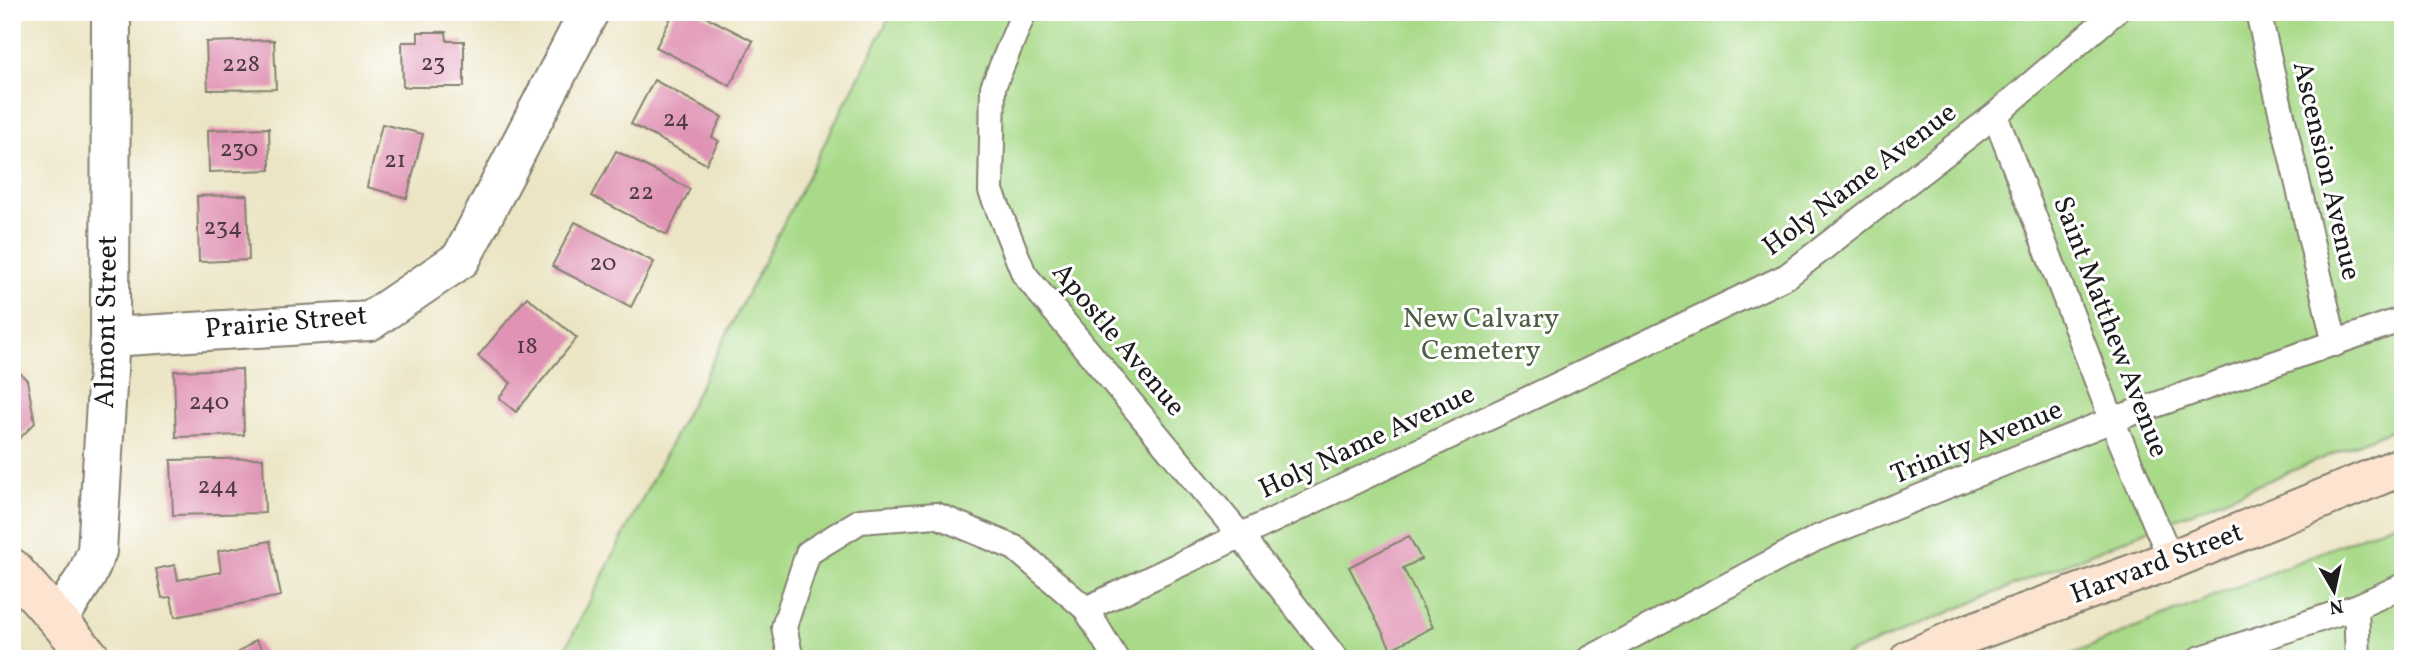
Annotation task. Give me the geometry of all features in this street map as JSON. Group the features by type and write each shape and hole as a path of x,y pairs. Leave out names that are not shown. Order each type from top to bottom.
{"main road":[{"name":"Harvard Street","path":"1910,659 1970,633 2171,560 2403,467"},
{"path":"12,568 92,659"}],"street":[{"name":"Almont Street","path":"58,620 87,575 97,551 110,337 111,12"},
{"name":"Prairie Street","path":"110,337 370,321 460,259 589,12"}],"lane":[{"name":"Apostle Avenue","path":"1024,12 993,88 991,191 1024,274 1240,535 1336,659"},
{"name":"Holy Name Avenue","path":"1086,609 1787,276 1995,115 2115,12"},
{"name":"Ascension Avenue","path":"2258,12 2335,344"},
{"name":"Saint Matthew Avenue","path":"1995,115 2112,420 2171,560"},
{"name":"Trinity Avenue","path":"1589,659 1817,538 2112,420 2403,320"},
{"path":"791,659 784,627 808,553 860,521 936,515 1015,548 1086,609 1116,659"},
{"path":"2199,659 2356,607 2403,586"},
{"path":"2356,607 2358,659"}],"green space":[{"name":"New Calvary Cemetery","path":"892,12 2403,12 2403,425 1836,659 560,659"},
{"path":"2403,519 2403,659 2060,659"}],"building":[{"path":"209,12 278,12 278,15 209,17"},
{"path":"674,12 697,12 753,41 730,86 656,47"},
{"path":"418,32 446,32 447,41 464,41 464,87 403,87 402,42 418,42"},
{"path":"274,40 276,89 208,90 206,42"},
{"path":"654,80 722,117 712,137 719,141 706,164 631,124"},
{"path":"382,124 423,134 407,198 367,187"},
{"path":"269,128 270,170 209,172 208,130"},
{"path":"616,151 690,189 667,235 592,196"},
{"path":"247,195 249,260 199,262 197,196"},
{"path":"575,222 654,262 631,307 552,266"},
{"path":"527,297 577,338 516,412 499,398 511,383 478,356"},
{"path":"13,366 27,380 35,423 12,446"},
{"path":"242,369 244,435 176,437 174,371"},
{"path":"263,458 265,513 173,515 171,460"},
{"path":"1409,536 1421,559 1403,568 1433,627 1391,649 1349,567"},
{"path":"270,541 281,596 175,617 171,597 162,598 156,569 175,565 178,580 221,572 218,551"},
{"path":"256,640 269,659 229,659"}]}
